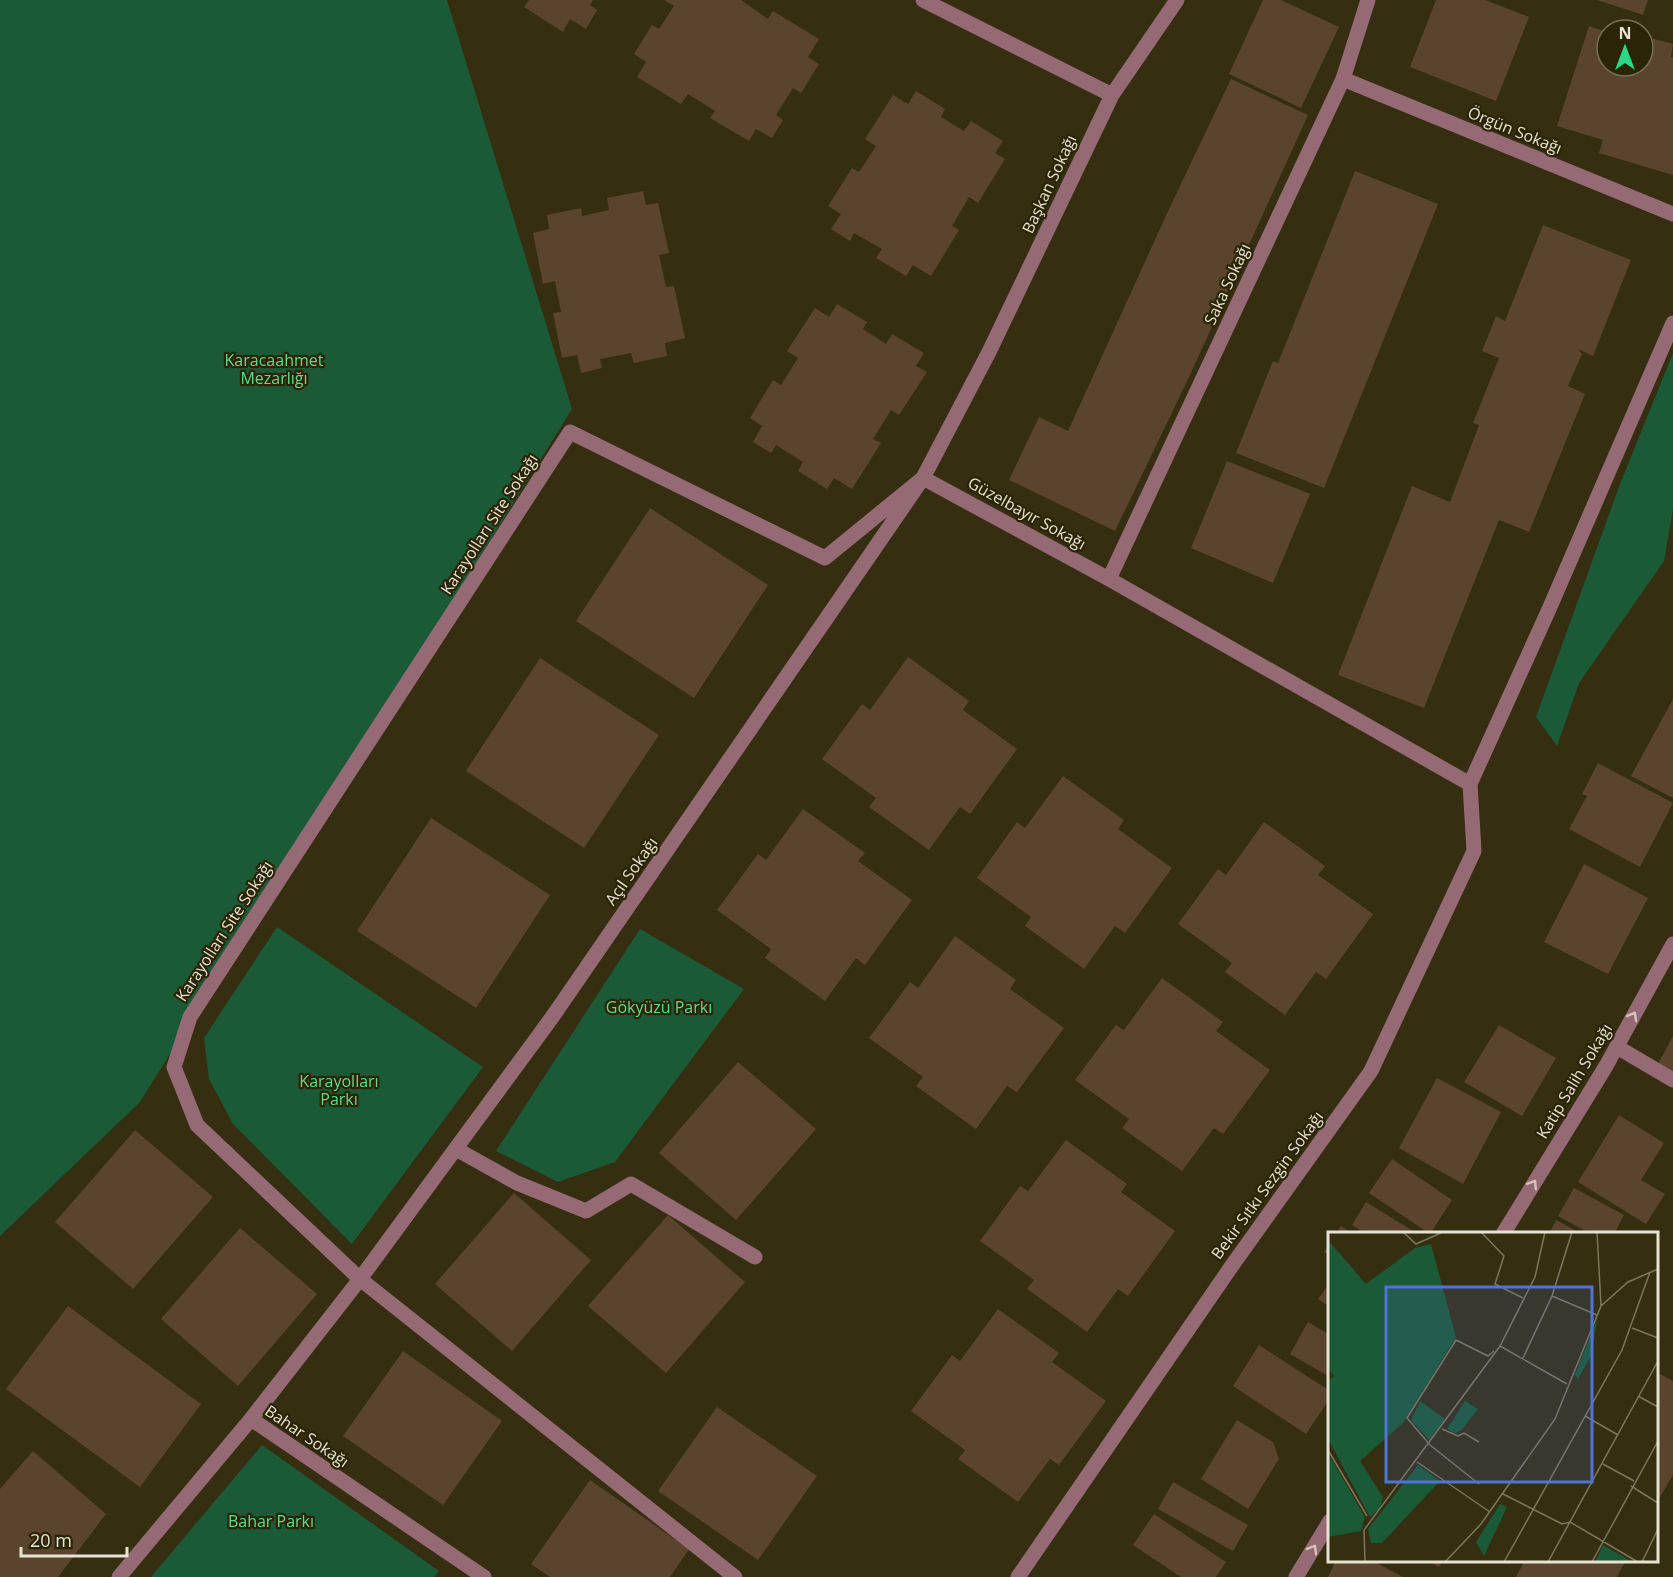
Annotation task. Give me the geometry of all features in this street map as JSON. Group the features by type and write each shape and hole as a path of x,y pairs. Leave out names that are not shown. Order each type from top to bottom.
{"street":[{"path":"923,0 1112,95"},
{"name":"Başkan Sokağı","path":"923,478 990,352 1112,95 1177,0"},
{"name":"Saka Sokağı","path":"1109,579 1343,79 1368,0"},
{"name":"Örgün Sokağı","path":"1343,79 1673,214"},
{"path":"1470,784 1550,607 1673,323"},
{"name":"Karayolları Site Sokağı","path":"735,1577 360,1279 197,1125 174,1067 190,1017 570,432 825,558 923,478"},
{"name":"Güzelbayır Sokağı","path":"923,478 1109,579 1470,784"},
{"name":"Açıl Sokağı","path":"360,1279 553,1016 923,478"},
{"name":"Bekir Sıtkı Sezgin Sokağı","path":"1018,1577 1231,1267 1371,1071 1474,851 1470,784"},
{"name":"Katip Salih Sokağı","path":"1504,1232 1617,1047 1673,944"},
{"path":"1617,1047 1673,1080"},
{"path":"456,1149 517,1183 586,1211 630,1184 755,1257"},
{"path":"251,1419 360,1279"},
{"name":"Bahar Sokağı","path":"119,1577 251,1419 484,1577"},
{"path":"1296,1577 1328,1523"}],"green space":[{"name":"Karacaahmet Mezarlığı","path":"0,0 447,0 572,409 140,1102 0,1236"},
{"path":"1673,353 1673,509 1664,561 1579,683 1557,746 1536,717 1620,484"},
{"name":"Karayolları Parkı","path":"277,927 483,1067 352,1244 233,1124 209,1079 204,1038"},
{"name":"Gökyüzü Parkı","path":"640,929 744,989 615,1162 558,1182 496,1151"},
{"name":"Bahar Parkı","path":"262,1445 439,1571 434,1577 151,1577"}],"building":[{"path":"529,0 593,0 590,5 597,10 586,29 570,19 563,32 524,7"},
{"path":"664,0 741,0 768,19 773,11 819,39 808,57 819,64 801,93 793,88 776,115 783,120 772,138 756,129 749,141 710,118 715,111 688,94 681,104 637,77 646,62 634,54 652,25 659,29 674,6"},
{"path":"1263,0 1281,0 1339,27 1301,108 1229,74"},
{"path":"1436,0 1485,0 1529,17 1496,101 1410,67"},
{"path":"1597,0 1648,0 1643,15"},
{"path":"1589,26 1595,28 1595,78 1655,78 1655,39 1673,44 1671,57 1673,57 1673,175 1599,153 1603,140 1557,126"},
{"path":"1231,79 1308,115 1190,375 1115,531 1009,480 1039,417 1068,431"},
{"path":"916,91 945,109 941,117 964,131 971,121 1003,141 995,153 1005,159 978,203 969,197 952,226 959,230 931,276 913,265 906,276 876,258 882,249 854,233 850,241 831,229 841,214 828,206 852,168 859,172 876,146 865,139 893,95 908,104"},
{"path":"1355,171 1438,204 1324,488 1236,453 1273,361 1278,363"},
{"path":"643,191 646,205 658,203 669,253 659,255 666,287 674,286 685,338 665,343 667,356 634,363 631,353 600,359 602,368 581,373 577,355 562,358 553,313 561,312 555,281 543,284 533,233 549,229 547,215 581,208 582,216 609,210 607,198"},
{"path":"1543,225 1631,260 1593,356 1578,349 1582,354 1568,386 1585,394 1529,532 1499,520 1424,708 1338,675 1412,486 1450,502 1479,425 1473,423 1499,358 1482,351 1496,316 1505,321"},
{"path":"837,304 867,322 863,329 886,344 892,334 924,353 916,366 927,372 899,415 891,410 873,439 881,443 852,489 834,478 827,489 798,471 803,462 776,445 771,453 753,442 762,426 750,418 773,380 781,385 798,358 787,351 815,308 829,317"},
{"path":"1227,461 1310,494 1273,583 1191,548"},
{"path":"650,508 768,585 694,698 576,621"},
{"path":"908,657 969,701 963,710 1017,749 970,814 960,807 929,850 869,807 876,798 822,759 862,704 870,710"},
{"path":"540,658 659,735 584,848 466,771"},
{"path":"1673,699 1673,798 1631,776"},
{"path":"1598,763 1673,803 1640,867 1569,829 1587,796 1582,794"},
{"path":"1063,776 1124,820 1118,829 1172,868 1125,933 1115,926 1084,969 1025,926 1031,917 977,878 1017,822 1025,828"},
{"path":"803,809 865,853 858,861 912,900 865,965 856,958 825,1001 765,958 771,949 717,910 758,854 766,860"},
{"path":"431,818 550,895 476,1008 357,931"},
{"path":"1264,822 1325,866 1318,875 1373,914 1326,979 1316,972 1285,1015 1225,972 1232,963 1178,924 1218,869 1226,875"},
{"path":"1584,864 1648,898 1608,974 1544,942"},
{"path":"955,936 1016,980 1010,989 1064,1028 1017,1092 1007,1086 976,1129 916,1086 923,1077 869,1038 910,982 918,988"},
{"path":"1162,978 1223,1022 1216,1031 1270,1070 1223,1134 1214,1128 1182,1171 1122,1128 1129,1119 1075,1080 1116,1025 1124,1030"},
{"path":"1499,1025 1556,1058 1522,1116 1464,1082"},
{"path":"1673,1036 1673,1072 1658,1064"},
{"path":"738,1062 816,1129 736,1220 659,1153"},
{"path":"1437,1078 1501,1112 1463,1184 1399,1148"},
{"path":"1619,1115 1664,1143 1641,1180 1665,1194 1646,1224 1578,1182"},
{"path":"135,1130 213,1197 133,1289 55,1222"},
{"path":"1066,1140 1127,1184 1121,1192 1175,1231 1128,1296 1118,1289 1087,1332 1027,1289 1034,1280 980,1241 1020,1186 1028,1191"},
{"path":"1392,1159 1452,1200 1431,1232 1427,1232 1369,1193"},
{"path":"1574,1188 1624,1215 1615,1232 1587,1232 1558,1216"},
{"path":"514,1193 591,1260 512,1351 435,1284"},
{"path":"1366,1202 1415,1232 1363,1232 1352,1225"},
{"path":"668,1215 745,1282 666,1373 588,1306"},
{"path":"1556,1220 1578,1232 1550,1232"},
{"path":"1341,1226 1350,1232 1337,1232"},
{"path":"240,1228 317,1294 238,1386 161,1319"},
{"path":"1328,1286 1328,1306 1318,1299"},
{"path":"68,1306 201,1404 140,1487 6,1389"},
{"path":"998,1309 1059,1353 1052,1362 1106,1401 1059,1465 1050,1459 1018,1502 958,1459 965,1450 911,1411 952,1355 960,1361"},
{"path":"1308,1322 1328,1334 1328,1376 1290,1354"},
{"path":"1259,1345 1328,1390 1328,1401 1306,1434 1233,1386"},
{"path":"403,1351 502,1421 443,1505 343,1436"},
{"path":"1658,1373 1673,1381 1673,1475 1658,1501"},
{"path":"717,1407 817,1476 758,1560 658,1491"},
{"path":"1237,1420 1273,1442 1279,1459 1248,1509 1201,1479"},
{"path":"33,1451 106,1514 58,1577 0,1577 0,1489"},
{"path":"590,1480 689,1549 670,1577 550,1577 531,1564"},
{"path":"1173,1482 1248,1525 1233,1551 1158,1509"},
{"path":"1154,1514 1226,1562 1216,1577 1181,1577 1133,1545"},
{"path":"1335,1562 1375,1562 1403,1577 1328,1577"},
{"path":"1430,1562 1441,1562 1439,1567"},
{"path":"1524,1562 1625,1562 1617,1577 1516,1577"}]}
